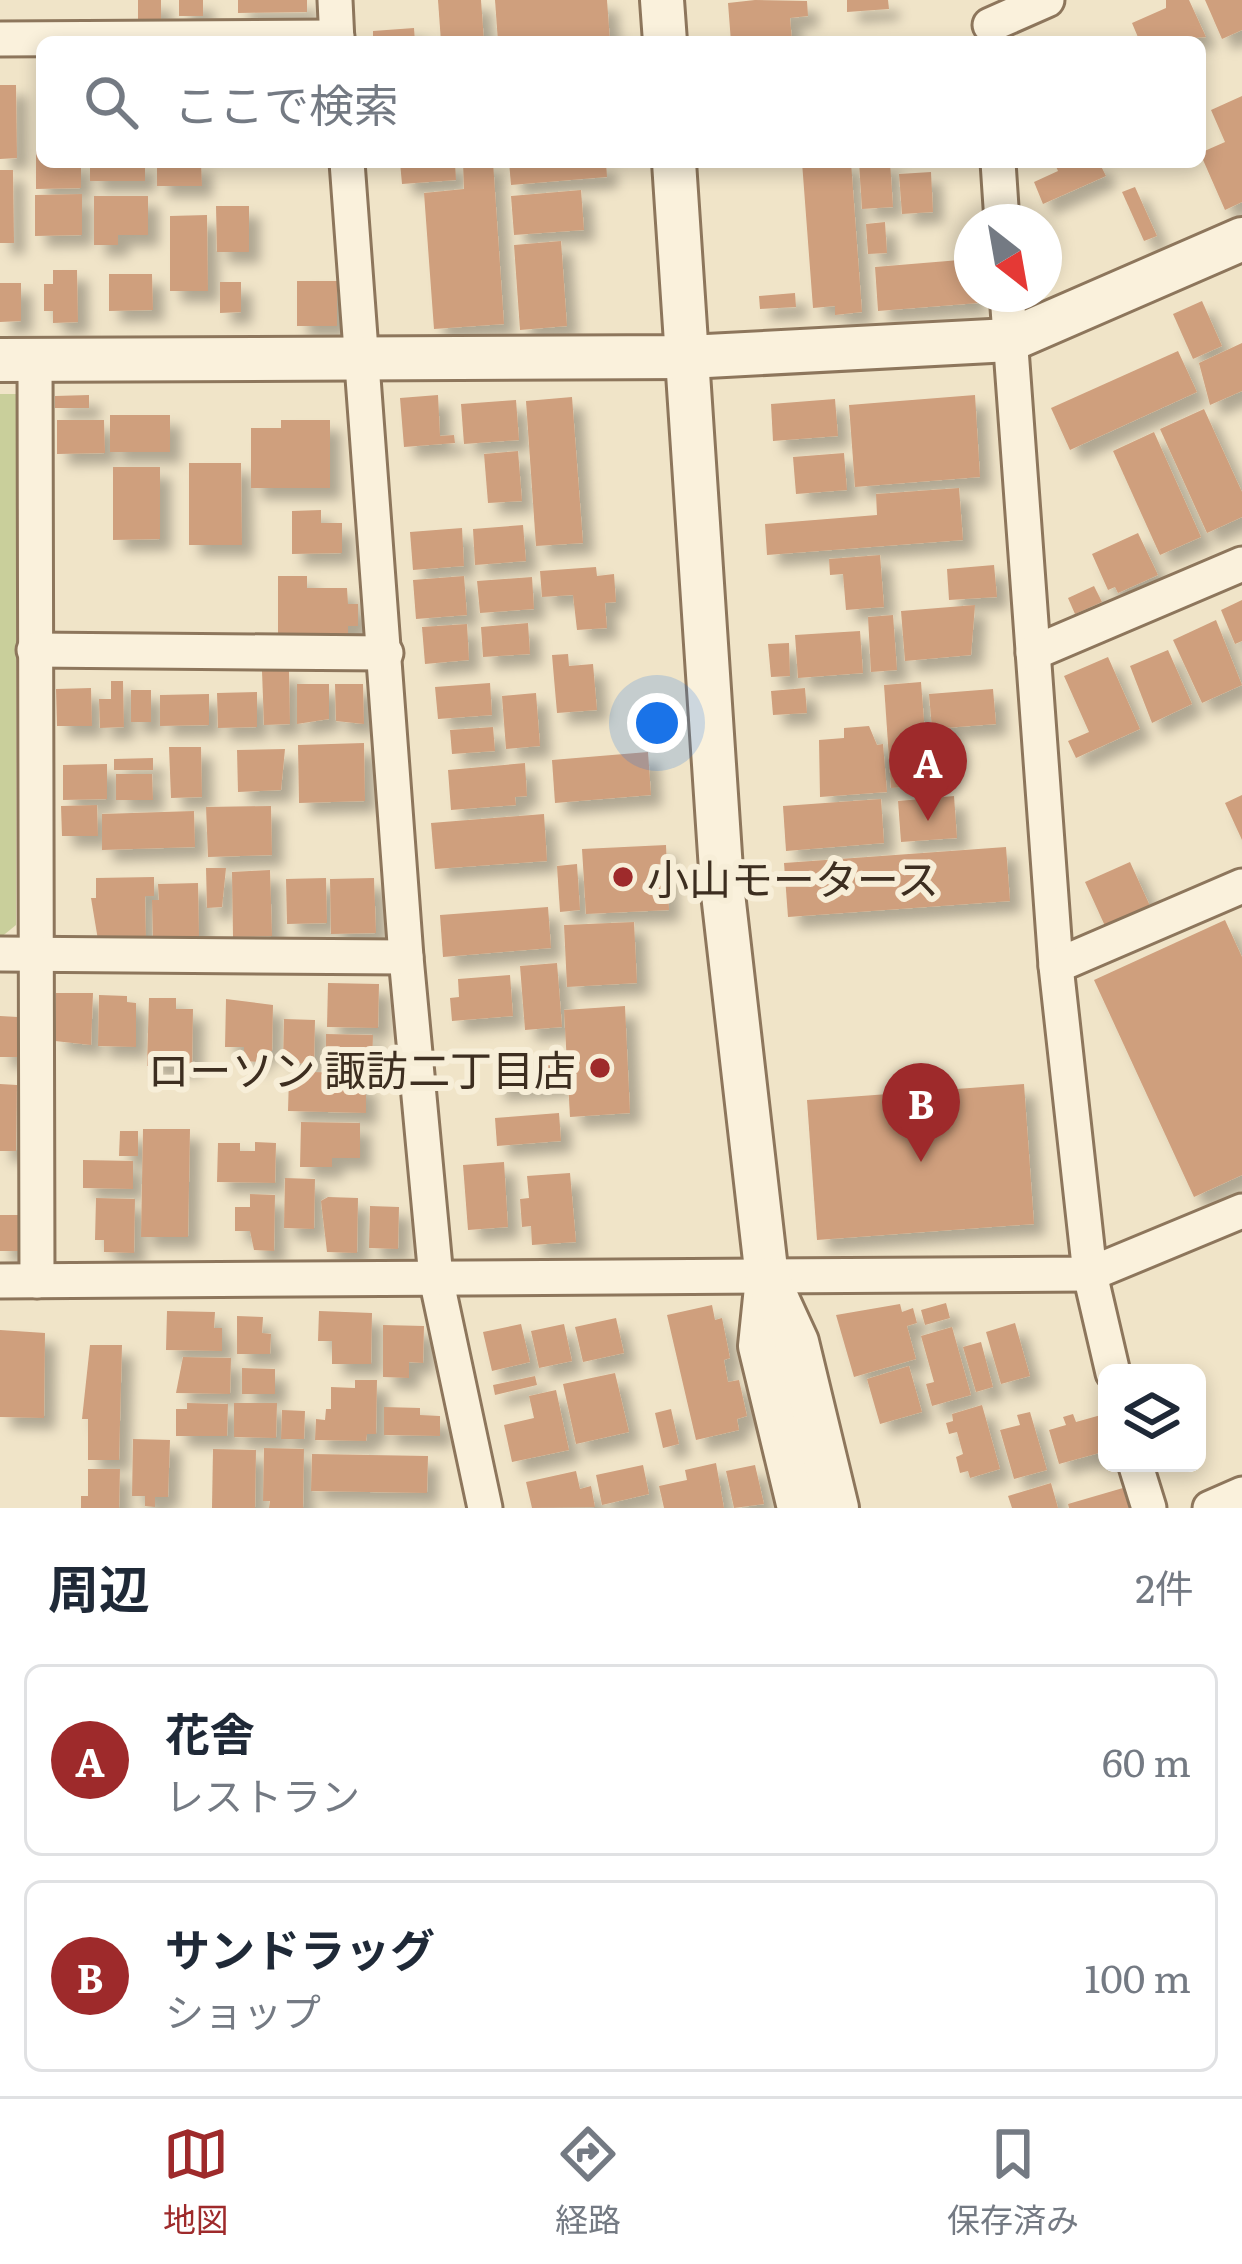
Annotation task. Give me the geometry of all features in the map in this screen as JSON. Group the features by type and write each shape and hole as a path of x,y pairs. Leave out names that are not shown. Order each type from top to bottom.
{"street":[{"path":"334,0 337,36"},
{"path":"662,0 665,36"},
{"path":"990,22 1047,0"},
{"path":"0,39 36,39"},
{"path":"347,168 406,958 436,1278 485,1508"},
{"path":"674,168 722,886 767,1278 760,1346 799,1508"},
{"path":"998,168 1001,204"},
{"path":"37,1281 16,953 34,650 17,360 688,357 1010,340 1242,239"},
{"path":"1008,312 1056,965 1090,1274 1111,1364"},
{"path":"1034,653 1242,564"},
{"path":"34,650 386,653"},
{"path":"1056,965 1242,886"},
{"path":"16,953 406,958"},
{"path":"0,1281 1090,1274 1242,1211"},
{"path":"767,1278 797,1342 837,1508"},
{"path":"1138,1472 1149,1508"},
{"path":"1210,1508 1242,1494"}],"green space":[{"path":"0,394 16,394 16,925 0,938"}],"building":[{"path":"138,0 161,0 161,20 138,20"},
{"path":"179,0 203,0 203,16 179,16"},
{"path":"238,0 307,0 307,12 238,13"},
{"path":"438,0 481,0 484,36 441,36"},
{"path":"495,0 607,0 610,36 498,36"},
{"path":"847,0 888,0 889,9 847,12"},
{"path":"1166,0 1189,0 1206,36 1137,36 1132,23 1166,8"},
{"path":"1205,0 1242,0 1242,30 1222,39"},
{"path":"807,1 808,16 790,18 792,36 731,36 728,3"},
{"path":"414,28 415,36 373,36 373,31"},
{"path":"0,85 16,85 17,158 0,159"},
{"path":"1242,96 1242,202 1225,210 1206,167 1206,150 1225,142 1211,110"},
{"path":"36,168 81,168 81,188 36,189"},
{"path":"90,168 145,168 145,181 90,181"},
{"path":"157,168 201,168 202,186 157,186"},
{"path":"401,168 455,168 456,180 402,184"},
{"path":"463,168 493,168 504,324 434,329 424,193 464,189"},
{"path":"510,168 606,168 607,177 511,185"},
{"path":"802,168 851,168 862,312 835,315 835,306 813,308"},
{"path":"859,168 890,168 893,207 862,209"},
{"path":"1057,168 1102,168 1106,176 1043,204 1034,182"},
{"path":"0,170 13,170 14,243 0,243"},
{"path":"931,172 933,212 902,214 899,174"},
{"path":"1135,187 1157,236 1144,241 1122,192"},
{"path":"581,190 584,230 514,235 511,196"},
{"path":"82,194 82,235 35,236 35,195"},
{"path":"94,196 148,196 148,235 118,235 118,245 94,245"},
{"path":"216,206 249,206 249,252 217,252"},
{"path":"207,215 208,291 170,291 170,216"},
{"path":"885,222 887,253 868,254 866,224"},
{"path":"561,241 567,326 520,330 514,245"},
{"path":"954,260 954,305 878,311 875,267"},
{"path":"53,270 77,270 78,322 53,323 53,311 44,311 44,284 53,284"},
{"path":"109,274 152,274 153,310 109,311"},
{"path":"297,281 337,281 337,326 297,326"},
{"path":"220,282 241,282 241,312 220,313"},
{"path":"0,283 21,283 21,321 0,322"},
{"path":"795,293 796,307 760,309 759,296"},
{"path":"1202,301 1222,346 1193,359 1173,314"},
{"path":"1242,343 1242,391 1210,405 1199,363"},
{"path":"1178,351 1197,392 1070,450 1051,408"},
{"path":"89,395 89,408 55,408 55,396"},
{"path":"438,395 440,436 454,435 455,443 404,447 400,398"},
{"path":"975,395 980,477 855,487 849,405"},
{"path":"572,397 583,543 536,546 526,401"},
{"path":"835,399 838,436 773,441 771,404"},
{"path":"516,400 519,440 464,444 461,404"},
{"path":"1204,409 1242,492 1242,517 1207,533 1160,429"},
{"path":"110,415 170,415 170,452 110,452"},
{"path":"57,420 104,420 105,453 57,454"},
{"path":"281,420 330,420 330,488 251,488 251,428 281,428"},
{"path":"1154,432 1201,537 1160,555 1113,451"},
{"path":"518,451 522,501 488,503 484,454"},
{"path":"844,453 847,490 796,494 793,457"},
{"path":"189,463 241,463 242,545 189,545"},
{"path":"113,467 160,467 160,539 113,540"},
{"path":"959,488 963,540 767,555 765,524 877,515 876,494"},
{"path":"321,510 321,523 342,523 342,553 292,554 292,511"},
{"path":"523,525 526,561 475,565 473,529"},
{"path":"462,528 464,566 413,570 410,532"},
{"path":"1138,533 1158,575 1118,593 1115,587 1108,590 1092,554"},
{"path":"880,555 884,607 846,610 843,574 830,575 829,559"},
{"path":"994,565 997,597 949,600 947,569"},
{"path":"596,567 597,576 614,574 616,602 605,603 607,628 577,630 573,595 542,597 540,571"},
{"path":"278,576 307,576 307,588 347,588 348,604 358,604 358,626 348,626 348,636 278,636"},
{"path":"464,576 467,615 416,619 413,580"},
{"path":"532,577 534,609 480,613 477,581"},
{"path":"1094,586 1102,602 1075,614 1068,598"},
{"path":"1242,600 1242,641 1235,644 1221,610"},
{"path":"975,605 971,655 905,661 901,611"},
{"path":"893,615 897,670 871,672 868,617"},
{"path":"1216,620 1242,685 1202,703 1173,640"},
{"path":"528,623 530,654 483,657 481,627"},
{"path":"467,624 469,660 425,664 422,627"},
{"path":"860,631 863,673 798,678 795,635"},
{"path":"789,643 790,676 771,677 768,644"},
{"path":"1168,650 1192,704 1152,723 1130,666"},
{"path":"568,654 569,666 593,664 597,710 557,713 552,655"},
{"path":"1108,657 1140,729 1076,758 1068,741 1089,732 1064,676"},
{"path":"289,670 290,724 264,725 262,671"},
{"path":"111,681 123,681 124,727 100,728 99,699 111,699"},
{"path":"921,682 929,785 891,788 884,685"},
{"path":"490,683 492,715 438,719 435,687"},
{"path":"297,684 329,684 329,719 297,724"},
{"path":"335,684 363,684 364,724 336,721"},
{"path":"91,688 92,726 57,726 56,689"},
{"path":"805,688 807,713 773,715 771,691"},
{"path":"993,689 996,724 932,729 929,694"},
{"path":"131,690 151,690 151,722 131,722"},
{"path":"257,692 257,727 218,728 217,693"},
{"path":"536,693 540,746 506,749 502,696"},
{"path":"209,694 209,725 160,726 160,695"},
{"path":"869,726 877,745 883,744 887,792 820,797 819,740 844,738 844,728"},
{"path":"493,727 495,751 452,754 450,730"},
{"path":"364,743 365,801 299,803 298,745"},
{"path":"169,747 201,747 202,797 171,798"},
{"path":"285,749 281,790 238,792 237,750"},
{"path":"648,752 651,795 555,803 552,760"},
{"path":"153,758 153,770 114,770 114,759"},
{"path":"525,763 527,796 515,797 516,805 451,810 448,770"},
{"path":"107,764 107,799 63,800 63,765"},
{"path":"116,774 152,774 153,800 116,800"},
{"path":"1242,795 1242,840 1225,803"},
{"path":"954,796 957,838 901,842 898,801"},
{"path":"881,799 884,843 786,851 783,806"},
{"path":"97,805 98,836 62,836 61,806"},
{"path":"271,806 272,855 208,857 206,807"},
{"path":"194,811 195,847 102,850 102,814"},
{"path":"544,814 547,861 435,869 431,823"},
{"path":"666,845 669,910 586,914 582,849"},
{"path":"1006,847 1010,901 788,917 784,863"},
{"path":"1130,862 1150,906 1105,926 1085,882"},
{"path":"577,864 580,910 560,912 557,866"},
{"path":"206,868 226,868 222,907 207,908"},
{"path":"270,870 272,936 233,937 232,872"},
{"path":"154,877 154,896 145,896 146,939 98,940 91,898 96,898 96,878"},
{"path":"326,878 327,923 287,924 286,879"},
{"path":"374,878 376,933 331,934 330,879"},
{"path":"198,883 199,936 153,937 152,900 159,900 158,884"},
{"path":"548,907 551,948 443,957 440,915"},
{"path":"1225,920 1242,957 1242,1175 1194,1197 1094,980"},
{"path":"634,922 637,983 567,987 564,925"},
{"path":"557,963 562,1027 525,1030 520,966"},
{"path":"510,975 513,1016 452,1021 450,998 459,997 458,979"},
{"path":"328,983 379,984 378,1028 327,1027"},
{"path":"56,993 93,993 91,1045 55,1041"},
{"path":"99,995 127,996 127,1002 136,1003 136,1047 98,1046"},
{"path":"149,998 176,998 176,1009 193,1009 192,1066 147,1066"},
{"path":"226,999 273,1005 272,1051 259,1051 259,1062 244,1061 244,1047 225,1047"},
{"path":"625,1006 630,1113 570,1117 564,1010"},
{"path":"0,1016 18,1017 18,1057 0,1057"},
{"path":"284,1019 315,1020 314,1064 283,1063"},
{"path":"326,1034 373,1035 372,1064 326,1064"},
{"path":"560,1058 562,1085 494,1090 493,1063"},
{"path":"354,1073 354,1083 366,1083 366,1113 288,1111 289,1076"},
{"path":"0,1084 17,1085 16,1151 0,1151"},
{"path":"1024,1084 1034,1224 817,1240 807,1100"},
{"path":"559,1113 561,1141 497,1146 495,1118"},
{"path":"301,1122 360,1123 360,1158 332,1158 332,1167 300,1167"},
{"path":"143,1129 190,1129 188,1237 141,1237"},
{"path":"120,1131 138,1131 138,1156 119,1156"},
{"path":"255,1142 276,1143 275,1183 217,1182 218,1143 240,1143 240,1151 255,1151"},
{"path":"83,1160 133,1161 133,1189 83,1188"},
{"path":"504,1162 508,1227 468,1230 463,1165"},
{"path":"570,1173 576,1242 532,1245 531,1226 522,1227 520,1199 529,1198 527,1176"},
{"path":"285,1178 315,1179 314,1229 284,1228"},
{"path":"250,1194 275,1195 274,1251 254,1250 250,1231 235,1231 235,1207 250,1207"},
{"path":"96,1198 135,1199 134,1253 104,1252 104,1240 95,1240"},
{"path":"358,1198 357,1253 327,1252 321,1201"},
{"path":"370,1206 399,1207 398,1249 369,1248"},
{"path":"0,1215 19,1215 19,1251 0,1251"},
{"path":"946,1303 950,1318 925,1325 921,1310"},
{"path":"900,1304 902,1312 913,1308 917,1323 907,1326 916,1359 854,1377 836,1315"},
{"path":"712,1305 715,1320 722,1318 730,1358 724,1360 728,1382 739,1380 747,1416 737,1419 739,1430 696,1440 667,1315"},
{"path":"167,1311 215,1312 214,1328 222,1328 222,1351 166,1350"},
{"path":"319,1311 372,1313 371,1364 332,1364 332,1341 318,1341"},
{"path":"237,1316 263,1317 262,1333 271,1334 270,1354 237,1354"},
{"path":"616,1318 624,1353 583,1362 575,1327"},
{"path":"1015,1323 1030,1376 1001,1384 986,1332"},
{"path":"521,1324 530,1362 492,1371 483,1332"},
{"path":"564,1324 572,1361 539,1368 531,1331"},
{"path":"383,1325 424,1326 423,1363 409,1362 409,1378 383,1377"},
{"path":"952,1327 971,1395 932,1406 926,1384 934,1382 921,1336"},
{"path":"0,1330 45,1333 44,1418 0,1417"},
{"path":"981,1342 993,1387 976,1392 963,1347"},
{"path":"90,1345 122,1345 119,1460 88,1460 88,1419 82,1419"},
{"path":"183,1357 231,1358 230,1394 176,1393"},
{"path":"909,1366 922,1412 880,1424 867,1379"},
{"path":"242,1368 275,1369 275,1394 242,1394"},
{"path":"615,1373 629,1432 576,1444 563,1384"},
{"path":"535,1376 537,1385 495,1395 493,1385"},
{"path":"355,1380 377,1380 376,1434 367,1434 366,1441 315,1440 316,1419 325,1420 326,1409 331,1409 331,1387 355,1388"},
{"path":"556,1390 569,1450 512,1462 504,1425 534,1418 529,1396"},
{"path":"187,1403 228,1404 227,1436 176,1436 176,1409 187,1409"},
{"path":"234,1403 277,1403 276,1438 234,1437"},
{"path":"982,1405 1000,1469 970,1478 968,1471 960,1473 956,1457 963,1454 957,1432 949,1434 946,1423 953,1421 952,1414"},
{"path":"384,1407 420,1408 420,1415 440,1416 440,1436 384,1435"},
{"path":"671,1409 679,1444 663,1448 655,1413"},
{"path":"282,1410 305,1411 304,1439 281,1439"},
{"path":"1030,1412 1047,1470 1014,1479 1000,1430 1020,1425 1017,1415"},
{"path":"1073,1414 1076,1422 1098,1416 1098,1453 1059,1464 1049,1430 1066,1425 1063,1417"},
{"path":"133,1439 170,1440 168,1497 155,1497 155,1507 145,1506 145,1496 132,1496"},
{"path":"264,1448 304,1449 303,1508 269,1508 270,1501 263,1501"},
{"path":"213,1449 256,1450 255,1508 212,1508"},
{"path":"312,1454 428,1456 427,1493 311,1491"},
{"path":"716,1463 724,1508 664,1508 659,1486 687,1480 685,1470"},
{"path":"643,1465 649,1494 602,1505 596,1475"},
{"path":"755,1465 764,1504 734,1508 726,1471"},
{"path":"88,1469 120,1469 119,1508 81,1508 81,1496 88,1496"},
{"path":"576,1471 580,1489 591,1486 595,1507 532,1508 526,1482"},
{"path":"1051,1483 1058,1508 1012,1508 1008,1496"},
{"path":"1123,1488 1129,1508 1069,1508 1068,1504"}],"place":[{"name":"花舎","path":"928,821"},
{"name":"小山モータース","path":"623,877"},
{"name":"ローソン 諏訪二丁目店","path":"600,1068"},
{"name":"サンドラッグ","path":"921,1162"}]}
